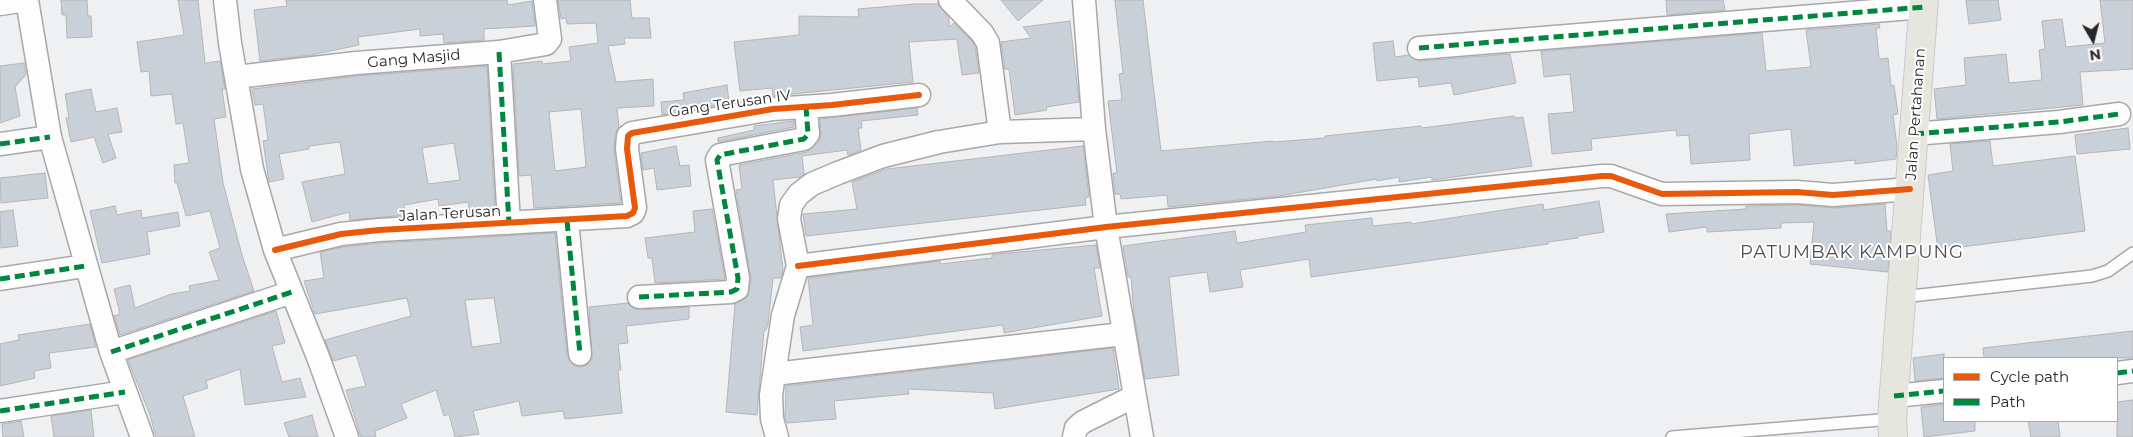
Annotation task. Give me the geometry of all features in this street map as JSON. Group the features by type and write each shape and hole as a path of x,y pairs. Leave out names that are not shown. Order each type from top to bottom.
{"main road":[{"name":"Jalan Pertahanan","path":"1893,417 1924,3"}],"street":[{"path":"0,4 27,0 50,137 85,266 111,352 142,437"},
{"path":"225,0 252,169 276,250 318,357 346,437"},
{"name":"Gang Masjid","path":"236,77 356,63 498,52 548,42 550,38 545,0"},
{"path":"950,0 982,33 988,43 1000,132"},
{"path":"1084,0 1094,130 1106,227 1142,437"},
{"path":"1419,48 1924,3"},
{"path":"498,52 509,223"},
{"name":"Gang Terusan IV","path":"627,216 633,213 634,208 627,149 628,136 632,133 772,109 919,95"},
{"path":"639,297 731,292 737,289 735,260 716,160 725,154 804,139 808,134 806,107"},
{"path":"1914,134 2059,122 2119,114"},
{"path":"777,437 772,419 770,395 783,315 798,266 789,219 791,205 799,194 812,184 883,156 939,142 1000,132 1094,130"},
{"path":"0,144 50,137"},
{"path":"798,266 1106,227 1602,176 1611,176 1662,194 1797,192 1833,194 1911,185"},
{"name":"Jalan Terusan","path":"276,250 342,234 627,216"},
{"path":"567,221 580,354"},
{"path":"0,279 85,266"},
{"path":"111,352 292,292"},
{"path":"774,374 1123,334"},
{"path":"2118,372 2133,371"},
{"path":"0,411 125,392"},
{"path":"1893,417 1943,392"},
{"path":"1074,437 1076,428 1083,422 1135,396"}],"lane":[{"path":"1902,297 2092,276 2108,271 2132,255"},
{"path":"1672,437 1893,417"}],"building":[{"path":"61,0 87,0 88,16 91,16 92,37 67,38 66,15 62,15"},
{"path":"178,0 198,0 205,63 220,61 225,89 222,89 226,117 214,119 223,183 242,255 254,291 120,335 114,316 120,314 114,289 130,285 135,308 171,294 190,291 189,286 219,280 209,252 220,248 210,211 186,216 177,183 175,183 174,165 189,163 183,123 176,124 172,94 151,96 149,71 141,72 137,42 184,35"},
{"path":"286,0 507,0 508,5 532,1 535,26 484,29 484,40 444,43 443,34 420,36 420,29 358,37 359,45 311,55 260,61 254,10 287,6"},
{"path":"558,0 630,0 632,18 649,18 651,38 624,38 625,44 608,46 616,82 653,79 654,106 617,108 619,127 615,135 614,151 621,203 534,208 531,175 519,176 513,64 571,61 569,47 598,43 596,23 567,24 566,18 561,19","holes":["581,109 586,167 555,171 549,112"]},
{"path":"1001,0 1043,0 1018,21"},
{"path":"1115,0 1143,0 1161,151 1325,138 1325,136 1421,126 1422,128 1514,116 1515,118 1523,117 1532,166 1432,180 1432,177 1399,182 1399,177 1377,181 1377,179 1279,196 1168,207 1167,195 1121,199 1120,194 1115,194 1113,173 1117,173 1108,101 1122,100 1119,74 1123,73"},
{"path":"1666,0 1723,0 1725,10 1667,15"},
{"path":"1966,0 1998,0 2001,20 1969,24"},
{"path":"2100,0 2133,0 2133,69 2080,72 2083,105 1937,119 1934,89 1966,85 1964,58 2006,54 2009,83 2042,80 2039,50 2045,49 2042,21 2062,19 2066,47 2105,43"},
{"path":"938,4 949,18 949,27 954,23 972,41 975,47 979,73 962,75 957,39 909,42 913,82 773,96 772,88 740,91 734,42 799,35 799,16 859,17 858,9"},
{"path":"1070,21 1079,102 1046,107 1047,110 1015,115 1009,69 1005,69 1001,42 1031,38 1023,27"},
{"path":"1879,24 1880,28 1876,28 1879,59 1888,58 1891,86 1894,85 1898,114 1893,115 1897,146 1896,159 1855,164 1855,160 1794,166 1791,129 1749,134 1750,160 1691,164 1689,135 1677,136 1676,130 1591,139 1592,150 1552,154 1548,114 1574,112 1570,74 1544,77 1541,51 1762,33 1766,71 1811,67 1806,30"},
{"path":"1393,41 1395,57 1408,55 1420,61 1510,54 1516,83 1454,95 1451,83 1419,87 1418,77 1377,81 1373,43"},
{"path":"24,63 26,75 15,87 20,116 0,123 0,66"},
{"path":"487,66 495,210 470,212 468,202 439,206 438,199 404,205 405,215 350,220 349,212 312,222 302,182 345,174 340,142 309,146 309,149 279,154 284,179 269,182 263,141 268,140 263,104 255,105 252,89 357,76","holes":["454,143 460,180 428,184 422,148"]},
{"path":"727,85 729,103 662,115 661,102 684,100 683,93"},
{"path":"91,89 96,112 117,108 122,132 108,134 116,158 103,163 94,137 71,142 66,118 69,118 65,94"},
{"path":"917,108 918,115 861,121 862,128 858,128 861,150 848,155 847,150 802,156 804,174 800,177 773,180 783,270 781,278 773,278 768,324 766,330 764,330 757,415 726,412 735,304 748,296 751,279 736,190 742,189 739,165 807,152 819,142 821,133 820,119"},
{"path":"794,121 794,127 718,142 718,138 754,130 754,126"},
{"path":"2128,128 2130,149 2077,154 2075,135"},
{"path":"1990,141 1993,166 2075,156 2085,231 1938,250 1928,175 1953,171 1950,144"},
{"path":"676,146 680,166 689,165 691,186 657,190 654,168 643,170 641,153"},
{"path":"1083,146 1089,197 1085,198 1086,205 806,236 803,214 857,209 852,182 887,169"},
{"path":"45,173 48,198 1,203 0,178"},
{"path":"1599,201 1604,232 1548,242 1548,244 1311,277 1309,259 1240,270 1243,287 1210,292 1207,272 1169,277 1179,375 1145,379 1134,314 1131,277 1128,277 1123,246 1235,231 1237,243 1306,232 1305,225 1372,218 1373,226 1411,222 1411,224 1543,204 1544,210"},
{"path":"1885,204 1887,231 1891,231 1888,272 1810,264 1814,222 1781,223 1781,228 1707,232 1707,227 1669,232 1666,214 1746,209 1746,206 1797,205 1834,208"},
{"path":"115,206 117,215 141,210 142,218 178,212 180,226 147,232 150,254 102,263 90,211"},
{"path":"712,209 725,279 655,283 652,258 648,258 645,238 695,232 693,211"},
{"path":"13,210 18,246 1,248 0,212"},
{"path":"555,233 567,355 574,366 582,367 592,359 589,307 628,303 633,308 640,310 689,307 689,319 626,326 628,343 618,344 621,370 618,370 622,413 565,419 563,411 522,416 519,401 473,411 479,434 455,437 449,414 444,416 436,390 401,404 407,418 375,431 376,437 361,437 346,390 366,386 356,355 333,361 325,340 411,316 407,298 315,314 304,281 324,278 320,252 343,247 380,243","holes":["494,298 501,343 472,347 465,300"]},
{"path":"1096,245 1100,268 1094,268 1102,316 1004,333 1003,325 803,351 800,327 813,325 808,278 940,261 940,264 992,258 992,255 1008,253"},
{"path":"276,311 285,343 272,346 282,382 300,378 306,397 245,405 240,369 206,381 208,388 183,396 195,437 156,437 150,415 128,360"},
{"path":"90,324 96,347 49,353 51,368 34,371 35,378 0,386 0,344 19,340 18,335"},
{"path":"2133,331 2133,358 1984,357 1983,348"},
{"path":"1113,348 1119,389 995,409 993,393 908,389 909,394 834,401 836,419 787,423 785,417 786,386"},
{"path":"1944,354 1943,378 1915,381 1913,358"},
{"path":"2133,400 2133,437 2117,437 2118,402"},
{"path":"1943,404 1943,422 1975,422 1975,431 1924,437 1921,407"},
{"path":"91,410 94,437 54,437 51,416"},
{"path":"312,415 318,437 289,437 284,423"},
{"path":"21,421 24,437 3,437 2,424"},
{"path":"2028,422 2058,422 2060,437 2031,437"}],"marked path":[{"path":"1419,48 1924,7"},
{"path":"499,52 509,223"},
{"path":"639,297 731,292 737,289 738,278 717,160 720,155 804,139 808,134 806,107"},
{"path":"1914,134 2059,122 2119,114"},
{"path":"0,144 50,137"},
{"path":"567,221 580,354"},
{"path":"0,279 85,266"},
{"path":"111,352 292,292"},
{"path":"2118,373 2133,371"},
{"path":"1894,396 1943,391"},
{"path":"0,411 125,392"}],"cycle path":[{"path":"275,250 341,234 379,230 627,216 633,213 635,208 627,149 628,136 632,133 773,109 832,105 919,95"},
{"path":"798,266 1106,227 1602,176 1611,176 1662,194 1797,192 1833,195 1910,189"}],"district":[{"name":"PATUMBAK KAMPUNG","path":"1852,253"}]}
